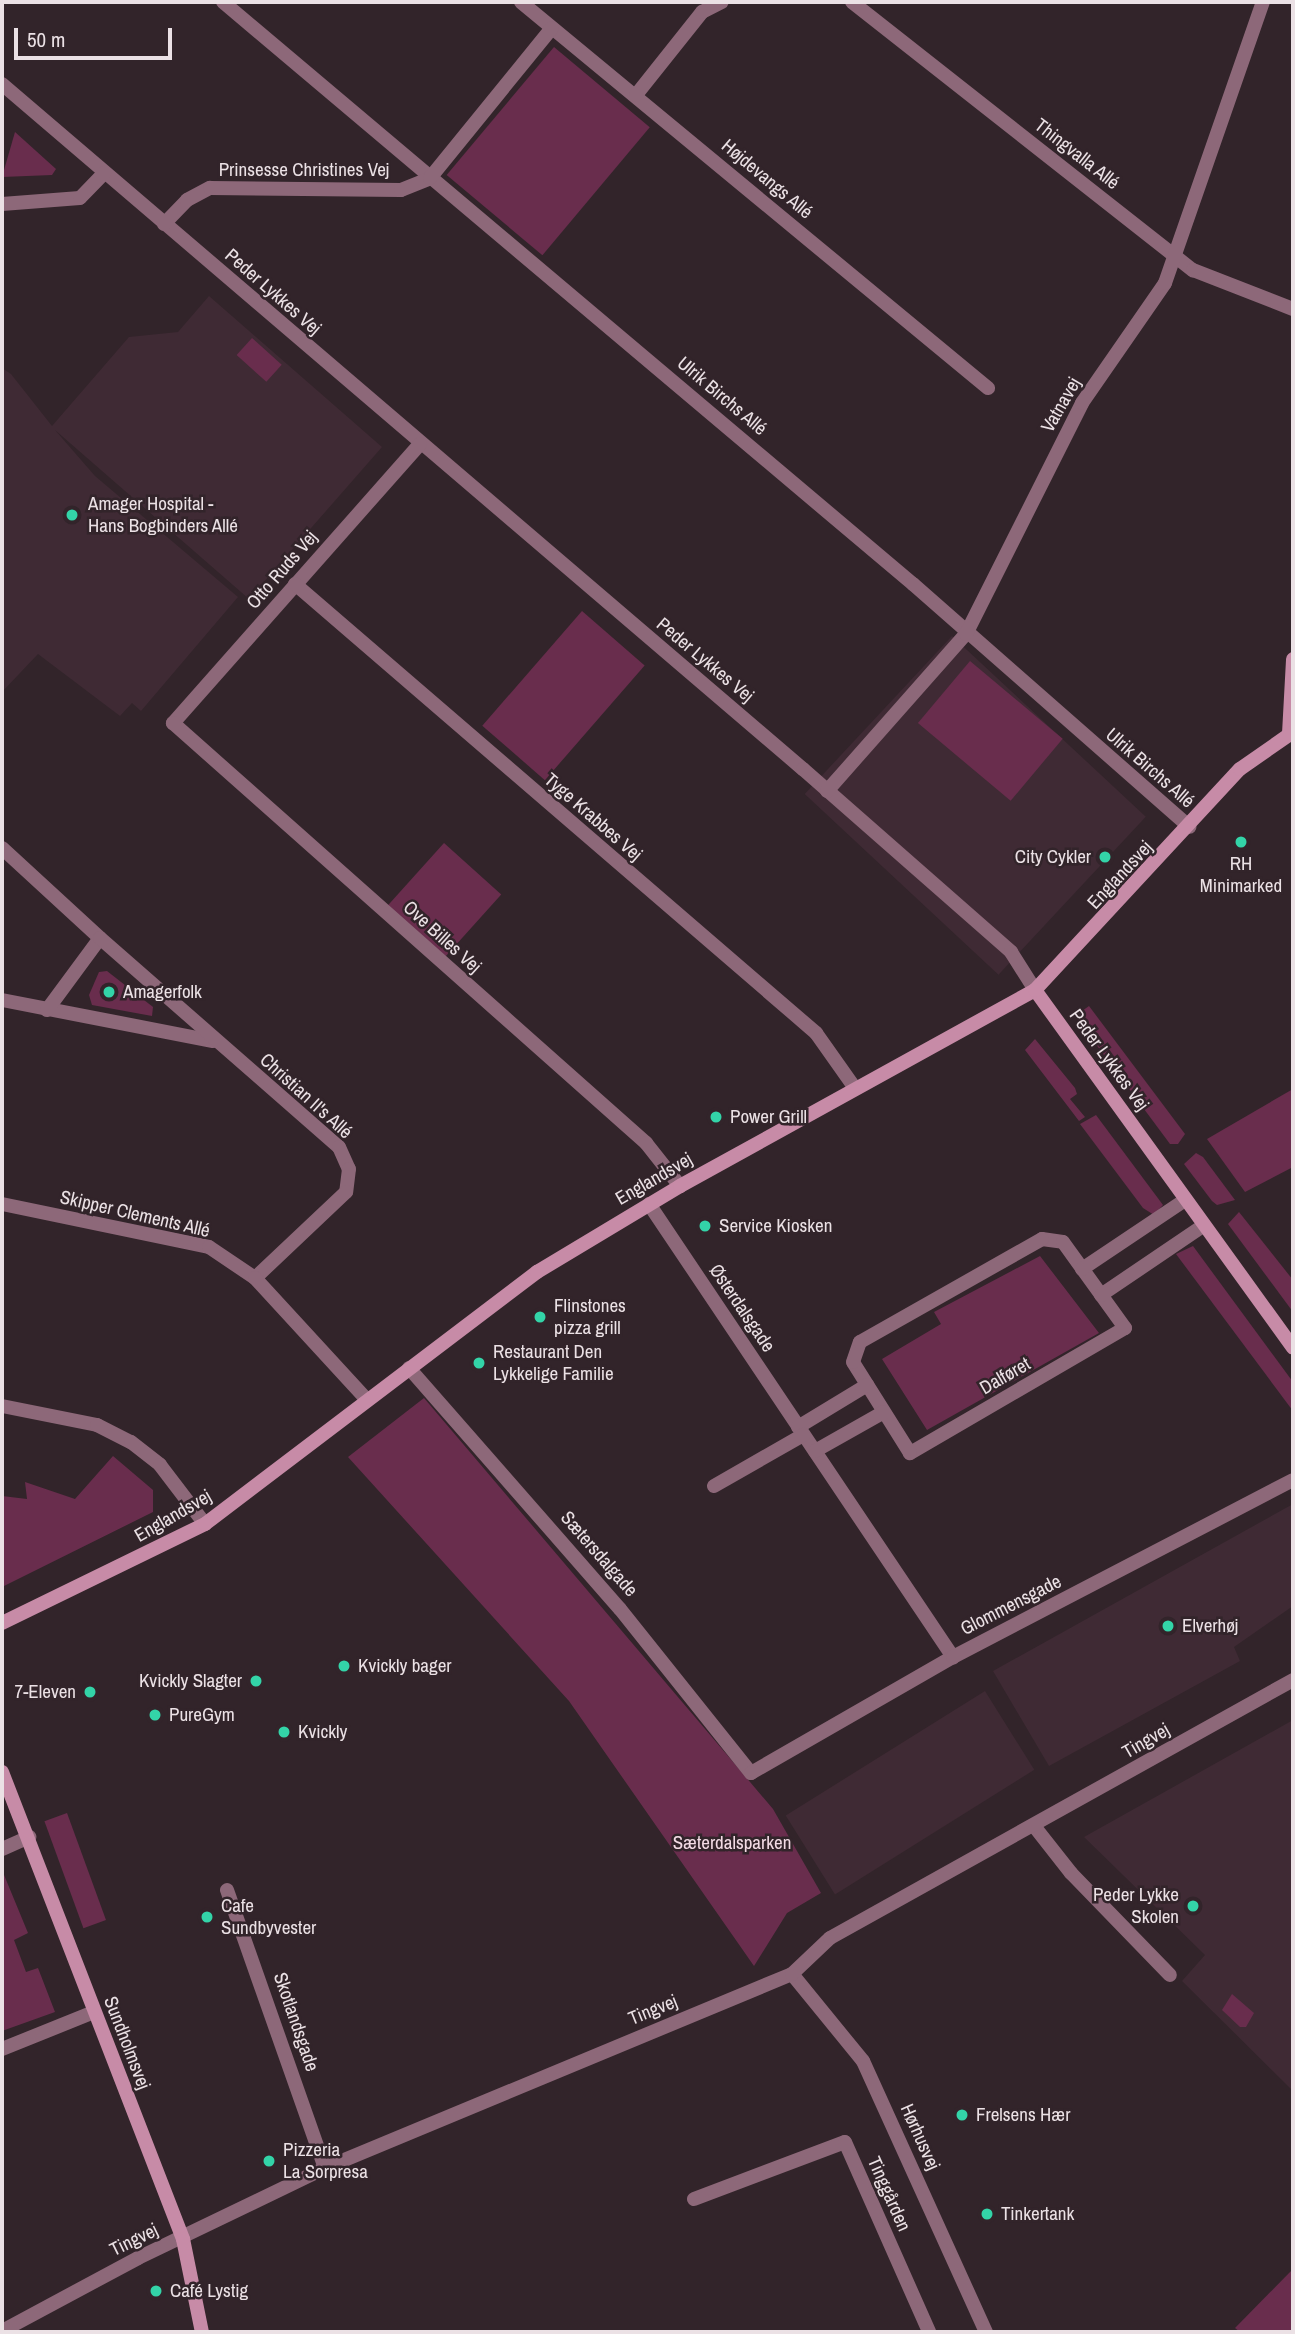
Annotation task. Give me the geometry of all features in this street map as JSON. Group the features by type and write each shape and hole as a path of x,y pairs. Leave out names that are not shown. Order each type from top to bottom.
{"street":[{"name":"Ulrik Birchs Allé","path":"222,2 893,566 966,634 1190,827"},
{"name":"Højdevangs Allé","path":"520,2 988,388"},
{"path":"636,95 705,7 722,2"},
{"name":"Thingvalla Allé","path":"852,2 1194,270 1293,309"},
{"name":"Vatnavej","path":"827,792 966,634 1082,403 1165,284 1173,253 1262,2"},
{"path":"430,178 552,28"},
{"name":"Peder Lykkes Vej","path":"2,84 1011,952 1035,990 1203,1226 1293,1348"},
{"path":"2,204 80,198 104,173"},
{"name":"Prinsesse Christines Vej","path":"164,224 187,200 210,188 401,190 430,178"},
{"name":"Otto Ruds Vej","path":"173,723 420,444"},
{"name":"Tyge Krabbes Vej","path":"295,584 816,1033 855,1088"},
{"path":"1291,733 1293,659"},
{"name":"Ove Billes Vej","path":"173,723 646,1143 680,1186"},
{"name":"Englandsvej","path":"2,1623 205,1524 537,1272 680,1186 1035,990 1190,827 1240,769 1291,733"},
{"name":"Christian II's Allé","path":"2,848 215,1041 339,1147 349,1169 346,1192 255,1278"},
{"path":"47,1010 100,938"},
{"path":"2,1000 215,1041"},
{"path":"1082,1269 1185,1200"},
{"name":"Skipper Clements Allé","path":"2,1204 208,1247 255,1278 367,1400"},
{"name":"Østerdalsgade","path":"649,1204 953,1657"},
{"path":"1101,1295 1203,1226"},
{"name":"Dalføret","path":"1042,1239 1063,1242 1101,1295 1125,1328 909,1453 853,1362 860,1342 1042,1239"},
{"name":"Sætersdalgade","path":"409,1368 612,1599 751,1773"},
{"path":"714,1486 867,1385"},
{"path":"2,1406 97,1425 131,1442 160,1465 205,1524"},
{"path":"815,1451 884,1412"},
{"name":"Glommensgade","path":"751,1773 953,1657 1293,1480"},
{"name":"Tingvej","path":"2,2331 325,2168 792,1974 830,1938 1293,1679"},
{"name":"Sundholmsvej","path":"2,1772 183,2239 202,2332"},
{"path":"1034,1826 1071,1874 1170,1975"},
{"path":"2,1849 29,1837"},
{"name":"Skotlandsgade","path":"227,1890 325,2168"},
{"name":"Hørhusvej","path":"792,1974 863,2061 986,2332"},
{"path":"2,2049 94,2012"},
{"name":"Tinggården","path":"694,2199 845,2142 929,2332"}],"shaded area":[{"path":"209,296 382,447 249,599 55,430 95,476 238,597 141,711 132,703 120,716 38,654 2,692 2,368 11,374 52,426 129,337 178,332"},
{"path":"952,636 1146,817 998,975 805,794"},
{"name":"Elverhøj","path":"1293,1504 1293,1606 1234,1647 1240,1661 1049,1766 993,1671"},
{"path":"985,1691 1034,1770 835,1894 786,1816"},
{"path":"1293,1720 1293,2091 1182,1981 1205,1955 1084,1837"}],"green space":[{"path":"554,47 650,127 542,255 447,175"},
{"path":"15,132 56,169 52,175 2,177"},
{"path":"252,338 282,365 266,382 237,355"},
{"path":"582,611 645,665 545,780 482,726"},
{"path":"970,661 1063,739 1011,801 918,723"},
{"path":"444,843 501,895 445,957 388,905"},
{"path":"107,971 153,1007 152,1016 92,1005 89,995 99,972"},
{"path":"1089,1006 1185,1134 1178,1144 1170,1144 1075,1016"},
{"path":"1035,1039 1075,1088 1077,1094 1070,1099 1085,1117 1079,1121 1025,1050"},
{"path":"1293,1089 1293,1167 1245,1192 1207,1139"},
{"path":"1096,1115 1163,1205 1154,1215 1143,1208 1080,1124"},
{"path":"1196,1153 1203,1157 1235,1200 1217,1205 1212,1201 1184,1164"},
{"path":"1239,1212 1293,1280 1293,1312 1228,1224"},
{"path":"1193,1246 1293,1382 1293,1411 1176,1254"},
{"path":"1040,1256 1099,1333 927,1430 882,1359 941,1324 934,1312"},
{"name":"Sæterdalsparken","path":"424,1398 773,1809 821,1893 787,1913 754,1966 569,1701 348,1457"},
{"path":"113,1456 153,1490 153,1512 2,1587 2,1496 27,1499 25,1482 75,1499"},
{"path":"67,1813 106,1920 83,1928 44,1821"},
{"path":"2,1870 28,1933 14,1940 26,1972 38,1968 55,2012 2,2031"},
{"path":"1232,1994 1254,2013 1246,2027 1240,2027 1222,2010"},
{"path":"1293,2269 1293,2332 1240,2332 1235,2328"}],"place":[{"name":"Amager Hospital - Hans Bogbinders Allé","path":"72,515"},
{"name":"RH Minimarked","path":"1241,842"},
{"name":"City Cykler","path":"1105,857"},
{"name":"Amagerfolk","path":"109,992"},
{"name":"Power Grill","path":"716,1117"},
{"name":"Service Kiosken","path":"705,1226"},
{"name":"Flinstones pizza grill","path":"540,1317"},
{"name":"Restaurant Den Lykkelige Familie","path":"479,1363"},
{"name":"Elverhøj","path":"1168,1626"},
{"name":"Kvickly bager","path":"344,1666"},
{"name":"Kvickly Slagter","path":"256,1681"},
{"name":"7-Eleven","path":"90,1692"},
{"name":"PureGym","path":"155,1715"},
{"name":"Kvickly","path":"284,1732"},
{"name":"Peder Lykke Skolen","path":"1193,1906"},
{"name":"Cafe Sundbyvester","path":"207,1917"},
{"name":"Frelsens Hær","path":"962,2115"},
{"name":"Pizzeria La Sorpresa","path":"269,2161"},
{"name":"Tinkertank","path":"987,2214"},
{"name":"Café Lystig","path":"156,2291"}]}
